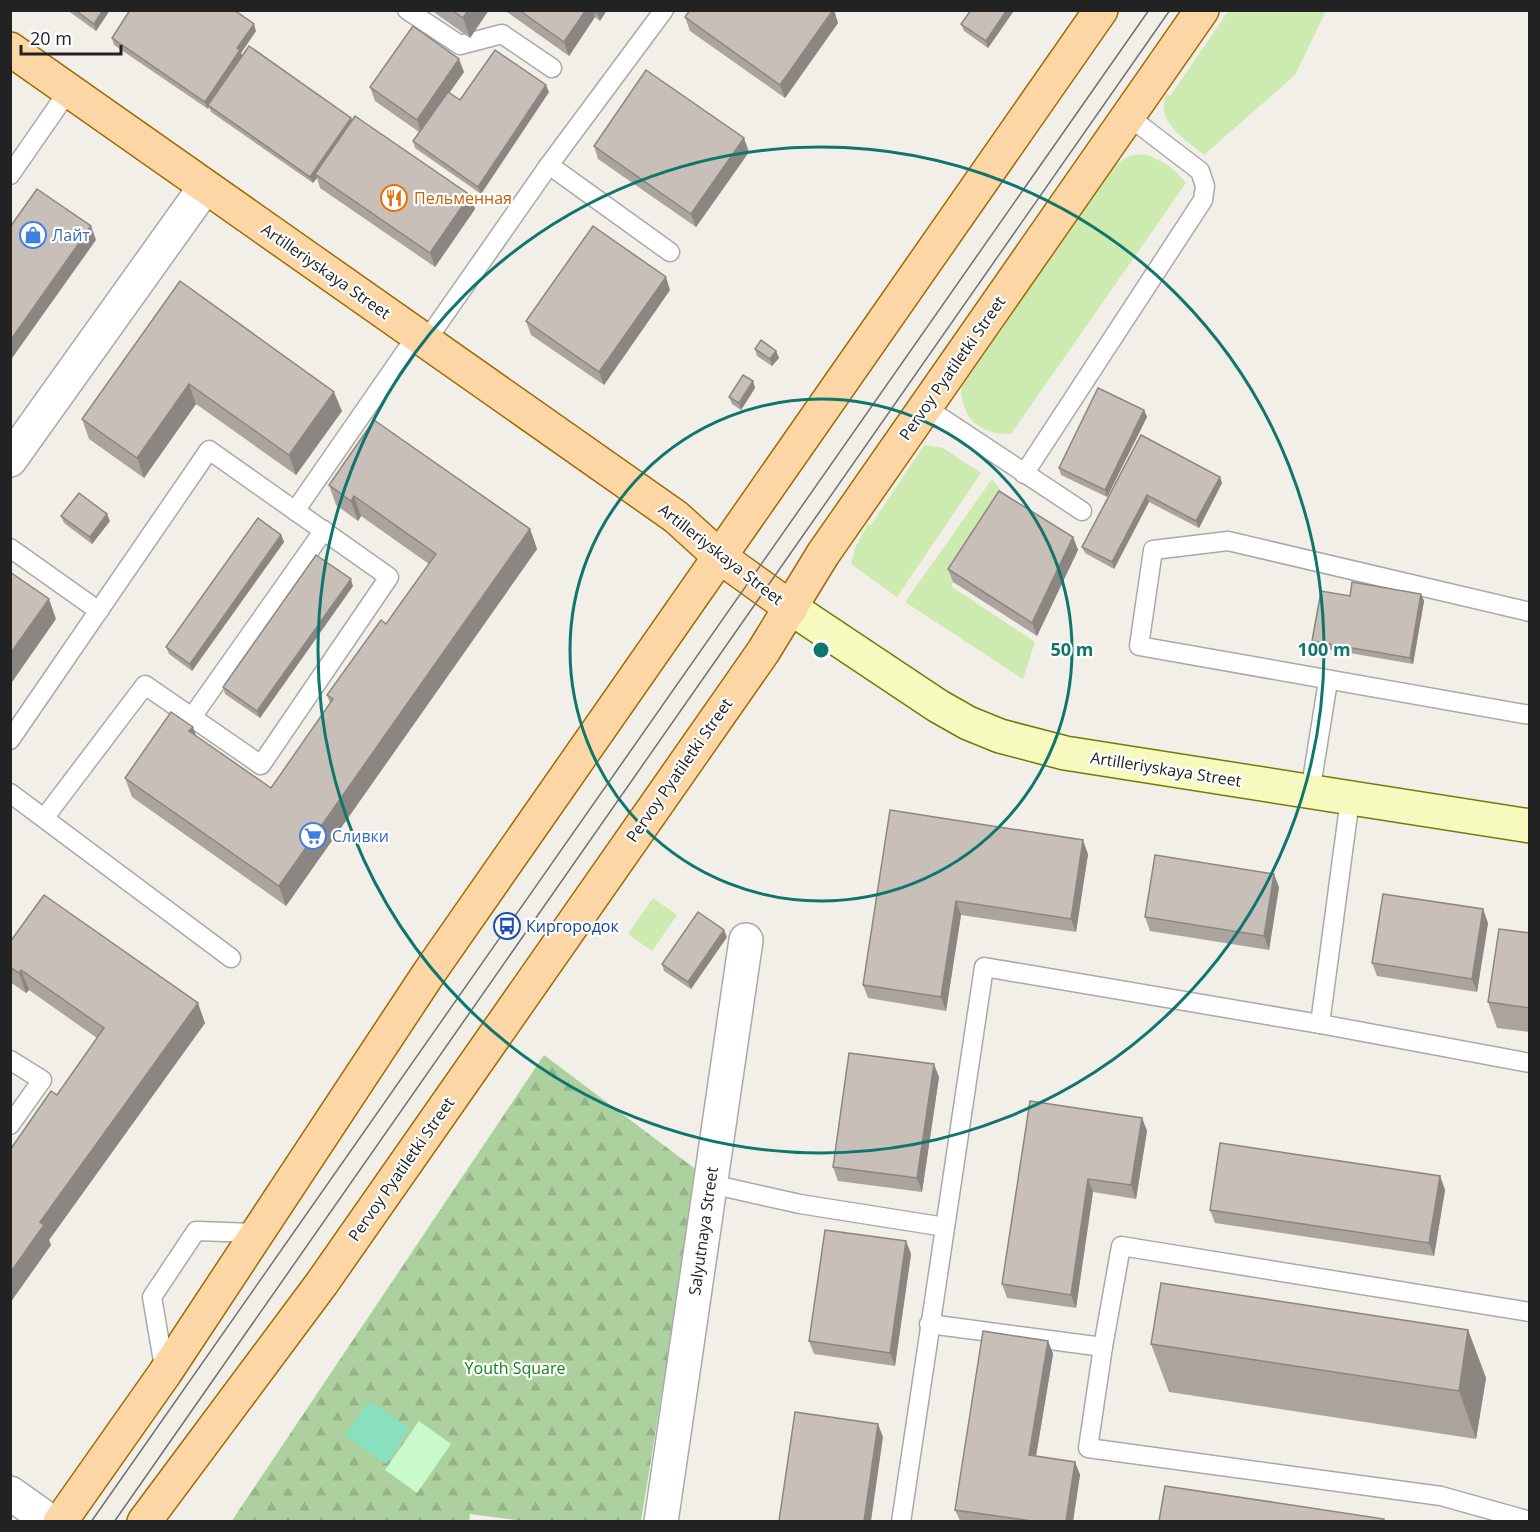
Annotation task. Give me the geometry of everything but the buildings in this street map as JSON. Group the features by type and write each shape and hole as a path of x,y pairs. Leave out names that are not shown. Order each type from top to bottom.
{"main road":[{"path":"60,1521 165,1373 429,973 1101,10"},
{"name":"Pervoy Pyatiletki Street","path":"144,1521 322,1283 791,608 823,554 1202,10"},
{"name":"Artilleriyskaya Street","path":"10,49 676,517 720,557 791,608"}],"street":[{"path":"10,460 206,187"},
{"name":"Artilleriyskaya Street","path":"791,608 938,706 1000,736 1065,753 1530,826"},
{"name":"Salyutnaya Street","path":"661,1521 746,940"},
{"path":"10,1493 51,1521"}],"lane":[{"path":"407,10 460,45 502,34 552,68"},
{"path":"295,511 664,10"},
{"path":"10,175 69,90"},
{"path":"1024,474 1203,200 1204,186 1200,171 1128,116"},
{"path":"549,165 670,252"},
{"path":"925,407 1082,511"},
{"path":"10,740 209,450 389,577 261,765 145,685 45,817"},
{"path":"192,717 324,531"},
{"path":"1530,612 1228,541 1153,550 1139,646 1530,716"},
{"path":"10,548 99,611"},
{"path":"1311,793 1328,681"},
{"path":"10,793 231,958"},
{"path":"1320,1024 1350,799"},
{"path":"900,1521 984,967 1320,1024 1530,1063"},
{"path":"10,1060 42,1080 10,1125"},
{"path":"711,1184 800,1204 945,1227"},
{"path":"165,1373 152,1297 158,1287 196,1231 258,1233"},
{"path":"1530,1312 1121,1246 1088,1448 1441,1496 1530,1521"},
{"path":"929,1324 1103,1347"}],"green space":[{"path":"1229,10 1326,11 1295,75 1204,155 1174,129 1168,121 1164,104 1166,94 1170,96"},
{"path":"1144,154 1167,165 1186,183 1011,434 1000,434 982,428 974,422 964,408 961,387 1116,164 1129,156"},
{"path":"924,445 943,448 981,473 897,597 851,564 855,548 868,524 871,525"},
{"path":"992,479 1001,491 1004,504 951,586 1035,642 1023,679 905,602"},
{"path":"653,898 677,915 652,951 628,934"},
{"name":"Youth Square","path":"544,1055 698,1171 641,1521 523,1521 470,1514 469,1522 231,1522"},
{"path":"369,1401 410,1428 386,1464 345,1436"},
{"path":"419,1421 451,1444 417,1493 385,1470"}],"tram line":[{"path":"91,1522 1149,10"},
{"path":"114,1522 1170,10"}],"place":[{"name":"Пельменная","path":"394,198"},
{"name":"Лайт","path":"33,235"},
{"name":"Сливки","path":"313,836"},
{"name":"Киргородок","path":"507,926"}]}
